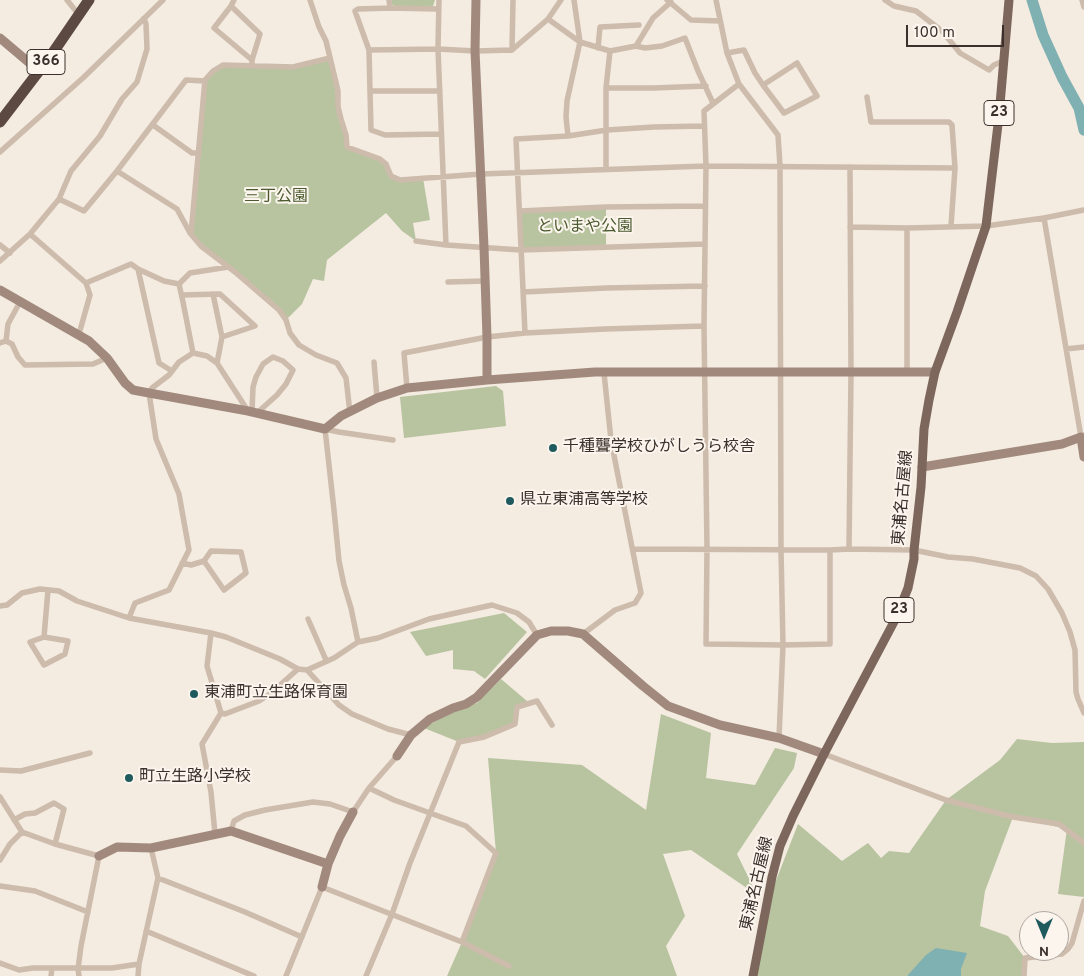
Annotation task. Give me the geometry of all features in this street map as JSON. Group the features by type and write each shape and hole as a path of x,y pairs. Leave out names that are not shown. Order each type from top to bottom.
{"highway":[{"name":"366","path":"0,122 39,71 88,0"}],"main road":[{"name":"東浦名古屋線","path":"753,976 772,877 780,846 824,754 896,618 908,588 914,559 928,400 935,372 986,226 999,116 1009,0"}],"street":[{"path":"67,0 79,14"},
{"path":"0,152 84,77 163,0"},
{"path":"234,0 214,28 252,63"},
{"path":"310,0 326,41 338,91 338,107 346,135 347,147 380,158 386,164 391,176 400,180 518,172 706,166 955,168"},
{"path":"389,0 390,8"},
{"path":"439,0 438,49 446,245"},
{"path":"476,0 475,51 486,281 487,380"},
{"path":"512,50 513,0"},
{"path":"369,50 512,50 548,19 561,0"},
{"path":"568,136 567,101 580,42 574,0"},
{"path":"716,0 727,53 739,84 778,135 780,166 783,645 779,738"},
{"path":"885,0 894,6 916,11 942,31 960,53 989,70 994,65 1003,62"},
{"path":"1082,0 1084,7"},
{"path":"636,46 653,18 669,1 691,20 720,21"},
{"path":"231,6 260,34 252,63"},
{"path":"438,9 390,8 358,9 355,11 369,50 371,130 385,134 441,134"},
{"path":"0,261 30,234 58,199 71,171 100,136 122,99 137,82 148,49 144,18"},
{"path":"548,19 580,42 610,51 636,46 645,48 662,46 685,38 713,104"},
{"path":"598,48 600,27 639,25"},
{"path":"0,38 39,71"},
{"path":"727,53 744,50 755,73 763,85 784,113 817,96 797,63 763,85"},
{"path":"606,169 606,88 610,51"},
{"path":"191,234 205,81 213,71 223,65 252,63 293,67 330,58"},
{"path":"58,199 84,211 153,125 186,80 205,81"},
{"path":"739,84 704,111 706,166 704,326 707,549 706,644 830,644 830,550"},
{"path":"606,88 706,86"},
{"path":"370,91 440,91"},
{"path":"867,97 871,122 949,122 952,125 955,168 951,226"},
{"path":"153,125 192,153 199,153"},
{"path":"525,333 516,139 568,136 607,130 704,126"},
{"path":"849,549 851,372 850,167"},
{"path":"117,171 177,209 191,234 201,246 279,310 286,320 290,333 299,345 316,355 337,363 346,378 350,413"},
{"path":"520,212 606,207 705,206"},
{"path":"850,228 986,226 1084,210"},
{"path":"1044,218 1084,457"},
{"path":"907,228 907,371"},
{"path":"30,234 86,283 90,295 79,334"},
{"path":"416,241 521,250 705,244"},
{"path":"0,245 10,253"},
{"path":"86,283 131,264 164,281 179,284"},
{"path":"179,284 190,273 228,267"},
{"path":"138,269 159,363 172,371"},
{"path":"448,282 486,281"},
{"path":"179,284 193,353"},
{"path":"523,292 705,286"},
{"path":"0,290 89,340 107,358 124,384 133,390 252,412 339,432 393,440"},
{"path":"212,294 222,337 217,363"},
{"path":"182,295 220,294 255,326 222,337"},
{"path":"20,302 8,324 3,342 12,344 18,357 25,365 93,364 107,358"},
{"path":"407,388 404,353 487,336 704,326"},
{"path":"1066,349 1084,346"},
{"path":"129,618 135,603 168,590 189,550 179,494 156,438 149,393 152,388 169,375 179,362 193,353 206,356 217,363 252,412"},
{"path":"273,357 283,361 293,370 286,384 277,395 252,412 253,388 263,364 273,357"},
{"path":"374,362 378,398"},
{"path":"325,429 341,416 378,398 407,388 487,380 604,373 935,372"},
{"path":"583,634 615,610 635,603 641,593 611,440 604,373"},
{"path":"325,429 339,561 358,642"},
{"path":"922,467 1062,444 1082,436"},
{"path":"632,549 914,550 1020,568 1036,576 1048,589 1062,612 1075,650 1076,692 1084,713"},
{"path":"182,564 191,565 204,561 210,551 242,552 246,573 224,590 204,561"},
{"path":"0,606 7,605 22,593 40,589 59,591 77,601 129,618 226,637 280,659 298,669 307,670 334,658 358,642 378,638 429,619 492,605 517,614 529,622 537,635"},
{"path":"44,637 48,590"},
{"path":"308,619 326,660"},
{"path":"286,976 322,887 328,864 340,836 369,788 397,756 411,735 430,718 466,704 476,697 537,635 551,631 568,631 583,634 668,706 720,725 779,738 946,800 1013,817 1059,824 1084,843"},
{"path":"211,633 206,666 221,713 202,744 211,792 215,834"},
{"path":"44,637 68,641 65,654 44,664 30,642 44,637"},
{"path":"221,713 225,714 259,701 270,694 298,669"},
{"path":"307,670 339,705 352,714 388,729 411,735"},
{"path":"366,976 459,742 484,737 515,724 517,706 537,701 552,725"},
{"path":"0,770 21,771 90,753"},
{"path":"369,788 394,800 466,826 496,853 462,942"},
{"path":"0,797 22,832 55,844 99,856 117,846 151,848 232,831 328,864"},
{"path":"232,831 234,821 245,815 294,804 313,802 330,804 353,812"},
{"path":"14,820 25,814 35,813 54,803 64,809 55,844"},
{"path":"0,860 10,844 22,832"},
{"path":"138,976 158,878 151,848"},
{"path":"79,976 81,946 99,856"},
{"path":"158,878 246,912 302,937"},
{"path":"0,886 35,891 88,912"},
{"path":"322,887 462,942 509,966"},
{"path":"1024,976 1025,958 1062,954 1068,949 1072,943 1084,901"},
{"path":"146,931 254,976"},
{"path":"0,963 19,970 33,968 112,968 139,964"},
{"path":"51,976 52,968"}],"green space":[{"path":"392,0 435,0 433,6 394,6 391,4"},
{"name":"三丁公園","path":"330,58 347,147 380,159 391,176 400,180 423,178 430,220 413,223 416,241 402,231 386,213 327,260 324,281 313,279 302,304 286,320 279,310 191,235 205,81 223,65 293,67"},
{"name":"といまや公園","path":"606,207 606,247 521,250 520,211"},
{"path":"496,386 503,391 506,426 404,438 400,397"},
{"path":"504,613 527,632 485,679 474,671 453,669 453,650 426,656 410,632"},
{"path":"501,679 527,701 537,701 517,707 515,724 484,737 459,742 424,728 451,712 477,703"},
{"path":"661,714 711,733 706,778 755,785 775,748 797,753 794,768 737,854 757,895 691,850 663,854 685,916 666,946 677,976 447,976 496,853 488,758 582,765 646,810"},
{"path":"1017,739 1052,743 1084,742 1084,897 1058,894 1067,829 1013,817 985,891 980,926 1008,936 1019,950 1019,961 1025,961 1024,976 961,976 961,969 911,973 907,976 755,976 768,901 798,824 842,861 868,843 881,858 889,851 909,853 946,800 1000,760"}],"water":[{"path":"936,948 967,953 961,969 961,976 907,976 926,955"}],"waterway":[{"path":"1032,0 1043,35 1062,77 1079,108 1084,130"}],"place":[{"name":"千種聾学校ひがしうら校舎","path":"553,448"},
{"name":"県立東浦高等学校","path":"510,501"},
{"name":"東浦町立生路保育園","path":"194,694"},
{"name":"町立生路小学校","path":"129,778"}]}
